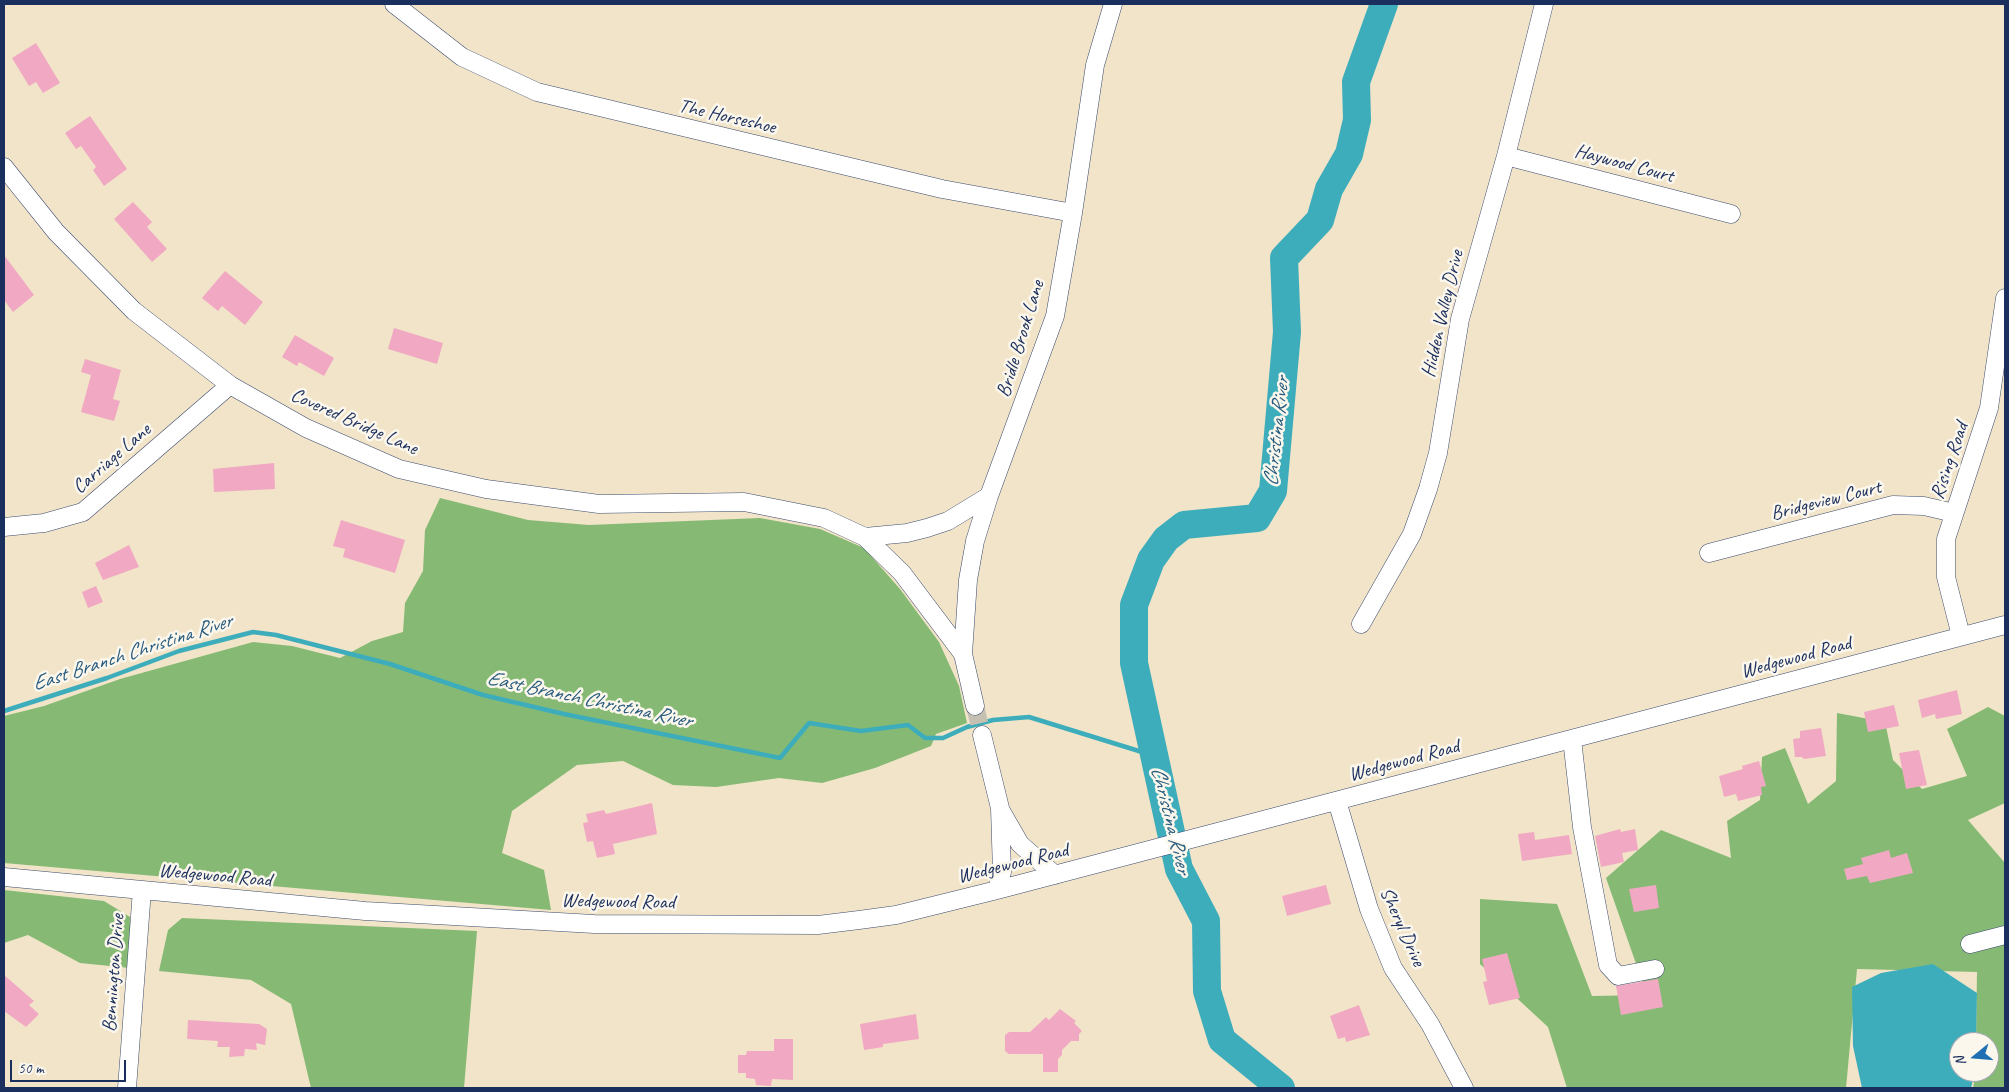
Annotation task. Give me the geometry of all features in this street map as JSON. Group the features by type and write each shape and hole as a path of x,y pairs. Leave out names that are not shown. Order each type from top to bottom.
{"street":[{"name":"The Horseshoe","path":"394,4 462,57 538,92 942,189 1073,213"},
{"name":"Bridle Brook Lane","path":"963,654 968,580 975,542 989,496 1055,316 1073,213 1095,64 1112,4"},
{"name":"Hidden Valley Drive","path":"1361,624 1412,534 1428,489 1438,452 1460,319 1506,156 1544,4"},
{"name":"Haywood Court","path":"1506,156 1731,214"},
{"name":"Covered Bridge Lane","path":"4,166 56,232 134,311 230,385 306,428 399,469 486,489 599,504 744,502 824,518 865,537 902,573 963,654 975,706"},
{"name":"Rising Road","path":"1961,636 1946,577 1946,539 1969,474 1989,408 2005,298"},
{"name":"Carriage Lane","path":"4,527 44,522 83,512 230,385"},
{"name":"Covered Bridge Lane","path":"865,537 907,534 927,528 948,520 989,496"},
{"name":"Bridgeview Court","path":"1709,553 1894,506 1924,506 1954,513"},
{"name":"Wedgewood Road","path":"4,877 375,912 594,924 818,924 887,917 1164,847 2005,625"},
{"path":"982,734 1000,808 1002,872 997,890"},
{"path":"1572,739 1582,827 1608,965 1618,976 1654,969"},
{"name":"Sheryl Drive","path":"1337,801 1366,900 1393,968 1430,1024 1464,1088"},
{"path":"1000,808 1020,844 1055,875"},
{"name":"Bennington Drive","path":"127,1088 142,890"},
{"path":"1970,944 2005,936"}],"green space":[{"path":"440,498 528,520 589,525 760,518 820,529 864,548 900,589 939,642 959,686 967,723 936,734 931,746 875,768 822,783 779,778 716,787 673,785 623,761 577,765 512,811 502,853 544,870 551,910 4,863 4,716 44,706 120,679 253,642 292,646 340,658 372,641 403,632 405,603 423,571 425,530"},
{"path":"1988,707 2005,716 2005,803 1968,820 2005,863 2005,1088 1973,1088 1974,1082 1999,1082 1999,1032 1976,1032 1977,972 1857,969 1846,1088 1567,1088 1548,1027 1480,964 1480,899 1557,904 1592,996 1647,995 1606,878 1661,830 1731,858 1727,821 1760,800 1762,757 1785,748 1808,804 1836,781 1837,713 1885,722 1893,760 1922,789 1967,776 1947,729"},
{"path":"4,890 104,901 130,917 130,968 80,963 28,935 4,943"},
{"path":"182,918 477,931 464,1088 311,1088 291,1004 251,980 159,971 168,930"}],"water":[{"path":"1933,964 1977,993 1976,1032 1949,1032 1949,1082 1972,1082 1971,1088 1862,1088 1853,1046 1852,987 1881,973"}],"building":[{"path":"36,43 60,83 43,93 36,82 29,86 12,58"},
{"path":"90,116 127,169 104,186 93,170 96,167 81,146 76,149 65,133"},
{"path":"133,202 152,222 147,227 167,249 152,262 114,219"},
{"path":"4,255 34,295 13,312 4,300"},
{"path":"225,271 263,302 245,325 222,306 218,311 202,298"},
{"path":"394,328 443,343 437,364 388,349"},
{"path":"295,335 334,358 324,376 299,362 297,366 282,357"},
{"path":"85,359 121,370 113,399 120,401 114,421 81,412 91,375 81,372"},
{"path":"274,463 275,489 214,492 213,469"},
{"path":"341,520 405,540 395,573 343,557 345,549 333,546"},
{"path":"129,545 139,567 103,580 95,563"},
{"path":"96,586 103,602 88,608 82,592"},
{"path":"1957,690 1962,714 1936,719 1935,714 1922,718 1918,700"},
{"path":"1894,705 1899,726 1868,732 1864,712"},
{"path":"1821,728 1826,756 1804,759 1802,757 1795,757 1793,739 1800,738 1800,731"},
{"path":"1919,750 1927,785 1906,789 1899,753"},
{"path":"1759,761 1766,786 1761,787 1762,795 1738,801 1736,794 1724,797 1719,776 1743,769 1742,766"},
{"path":"652,803 657,834 613,844 615,854 597,858 593,841 587,842 583,823 588,822 586,814 604,810 606,814"},
{"path":"1620,829 1621,832 1635,829 1638,850 1622,853 1624,862 1601,867 1595,836"},
{"path":"1534,832 1535,840 1569,835 1572,854 1522,861 1518,834"},
{"path":"1889,850 1891,858 1907,853 1913,873 1870,883 1867,876 1847,880 1844,869 1863,864 1861,858"},
{"path":"1326,885 1331,904 1287,916 1282,896"},
{"path":"1656,885 1659,908 1634,912 1629,889"},
{"path":"1507,953 1520,998 1489,1005 1483,982 1487,981 1482,959"},
{"path":"4,975 34,1001 29,1005 39,1014 26,1027 4,1011"},
{"path":"1658,979 1663,1007 1621,1015 1616,986"},
{"path":"1359,1005 1370,1035 1346,1042 1345,1037 1338,1039 1330,1016"},
{"path":"1060,1009 1076,1021 1074,1023 1082,1031 1079,1034 1079,1041 1071,1041 1062,1050 1062,1055 1058,1059 1058,1072 1043,1072 1043,1054 1009,1054 1005,1051 1005,1035 1009,1032 1030,1032 1046,1017 1049,1020"},
{"path":"916,1014 919,1039 883,1044 883,1047 864,1050 860,1024"},
{"path":"188,1020 259,1024 267,1029 265,1045 256,1043 257,1050 245,1049 244,1056 229,1057 230,1047 217,1047 218,1041 187,1039"},
{"path":"774,1039 793,1039 793,1080 772,1079 771,1086 756,1085 755,1079 746,1078 746,1073 738,1073 738,1055 746,1055 747,1051 774,1051"}],"waterway":[{"name":"Christina River","path":"1281,1088 1222,1040 1207,991 1206,921 1179,869 1134,663 1134,605 1151,560 1166,539 1184,525 1257,518 1273,491 1287,332 1284,258 1320,220 1329,189 1349,154 1357,120 1356,82 1384,4"},
{"name":"East Branch Christina River","path":"4,711 107,678 179,651 253,632 276,635 390,664 483,695 564,714 780,758 809,723 861,731 908,725 925,738 943,738 967,727 993,720 1029,717 1155,756"}],"tunnel":[{"path":"975,706 982,735"}]}
